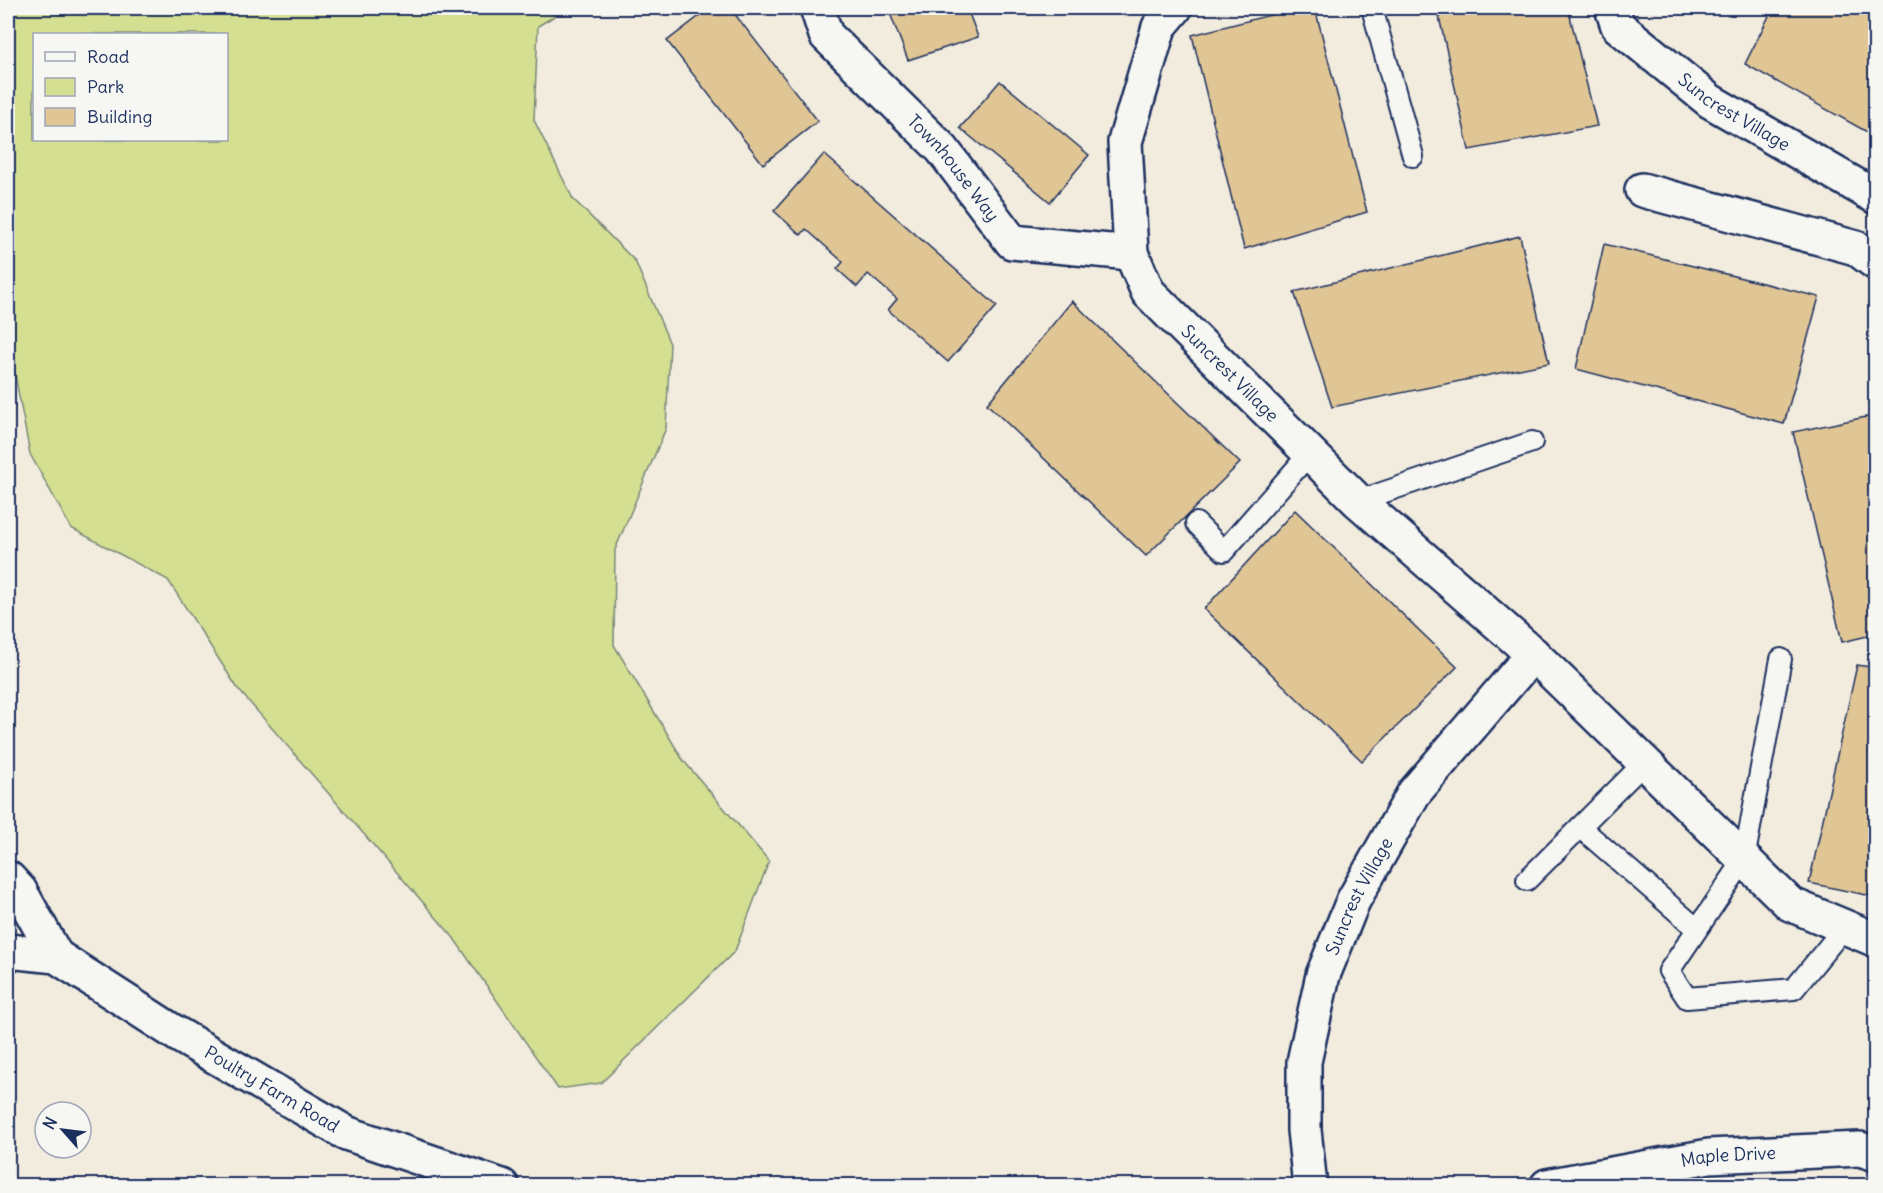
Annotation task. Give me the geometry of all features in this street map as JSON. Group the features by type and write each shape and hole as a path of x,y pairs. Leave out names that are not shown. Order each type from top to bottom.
{"street":[{"name":"Townhouse Way","path":"817,8 826,35 942,149 1012,242 1131,253"},
{"name":"Suncrest Village","path":"1175,8 1159,27 1125,142 1131,253 1148,292 1358,501 1533,654 1790,904 1843,929 1875,940"},
{"name":"Suncrest Village","path":"1612,8 1618,26 1710,101 1875,197"},
{"path":"1642,190 1856,248 1875,263"},
{"name":"Suncrest Village","path":"1310,1185 1304,1130 1304,1062 1323,975 1353,901 1414,793 1533,654"},
{"path":"8,878 20,891 56,956"},
{"path":"8,951 56,956"},
{"name":"Poultry Farm Road","path":"56,956 177,1034 346,1133 502,1185"},
{"name":"Maple Drive","path":"1547,1185 1709,1156 1860,1149 1875,1154"}],"lane":[{"path":"1372,8 1413,156"},
{"path":"1358,501 1532,442"},
{"path":"1196,523 1224,551 1310,453"},
{"path":"1781,659 1744,861 1695,928 1669,970 1687,998 1794,989 1843,929"},
{"path":"1527,880 1644,763"},
{"path":"1580,827 1695,928"}],"green space":[{"path":"8,8 568,8 538,26 534,120 573,199 635,261 670,344 666,428 615,550 614,645 683,760 769,861 735,951 601,1083 558,1089 453,937 238,689 168,580 71,528 30,454 8,338"}],"building":[{"path":"710,8 730,8 818,121 763,164 667,41"},
{"path":"888,8 967,8 978,37 908,60"},
{"path":"1298,8 1315,8 1367,212 1244,249 1192,35"},
{"path":"1437,8 1568,8 1597,126 1469,150"},
{"path":"1773,8 1876,8 1876,137 1745,64"},
{"path":"1000,81 1089,155 1050,202 960,128"},
{"path":"824,154 997,306 948,362 888,310 897,299 868,274 857,287 837,269 843,262 806,229 801,235 774,211"},
{"path":"1520,236 1549,363 1332,407 1294,292"},
{"path":"1604,244 1819,297 1784,424 1576,369"},
{"path":"1072,301 1240,463 1146,556 987,404"},
{"path":"1876,415 1876,634 1842,642 1793,432"},
{"path":"1295,510 1457,667 1362,761 1204,609"},
{"path":"1857,665 1876,668 1876,897 1809,883"}]}
